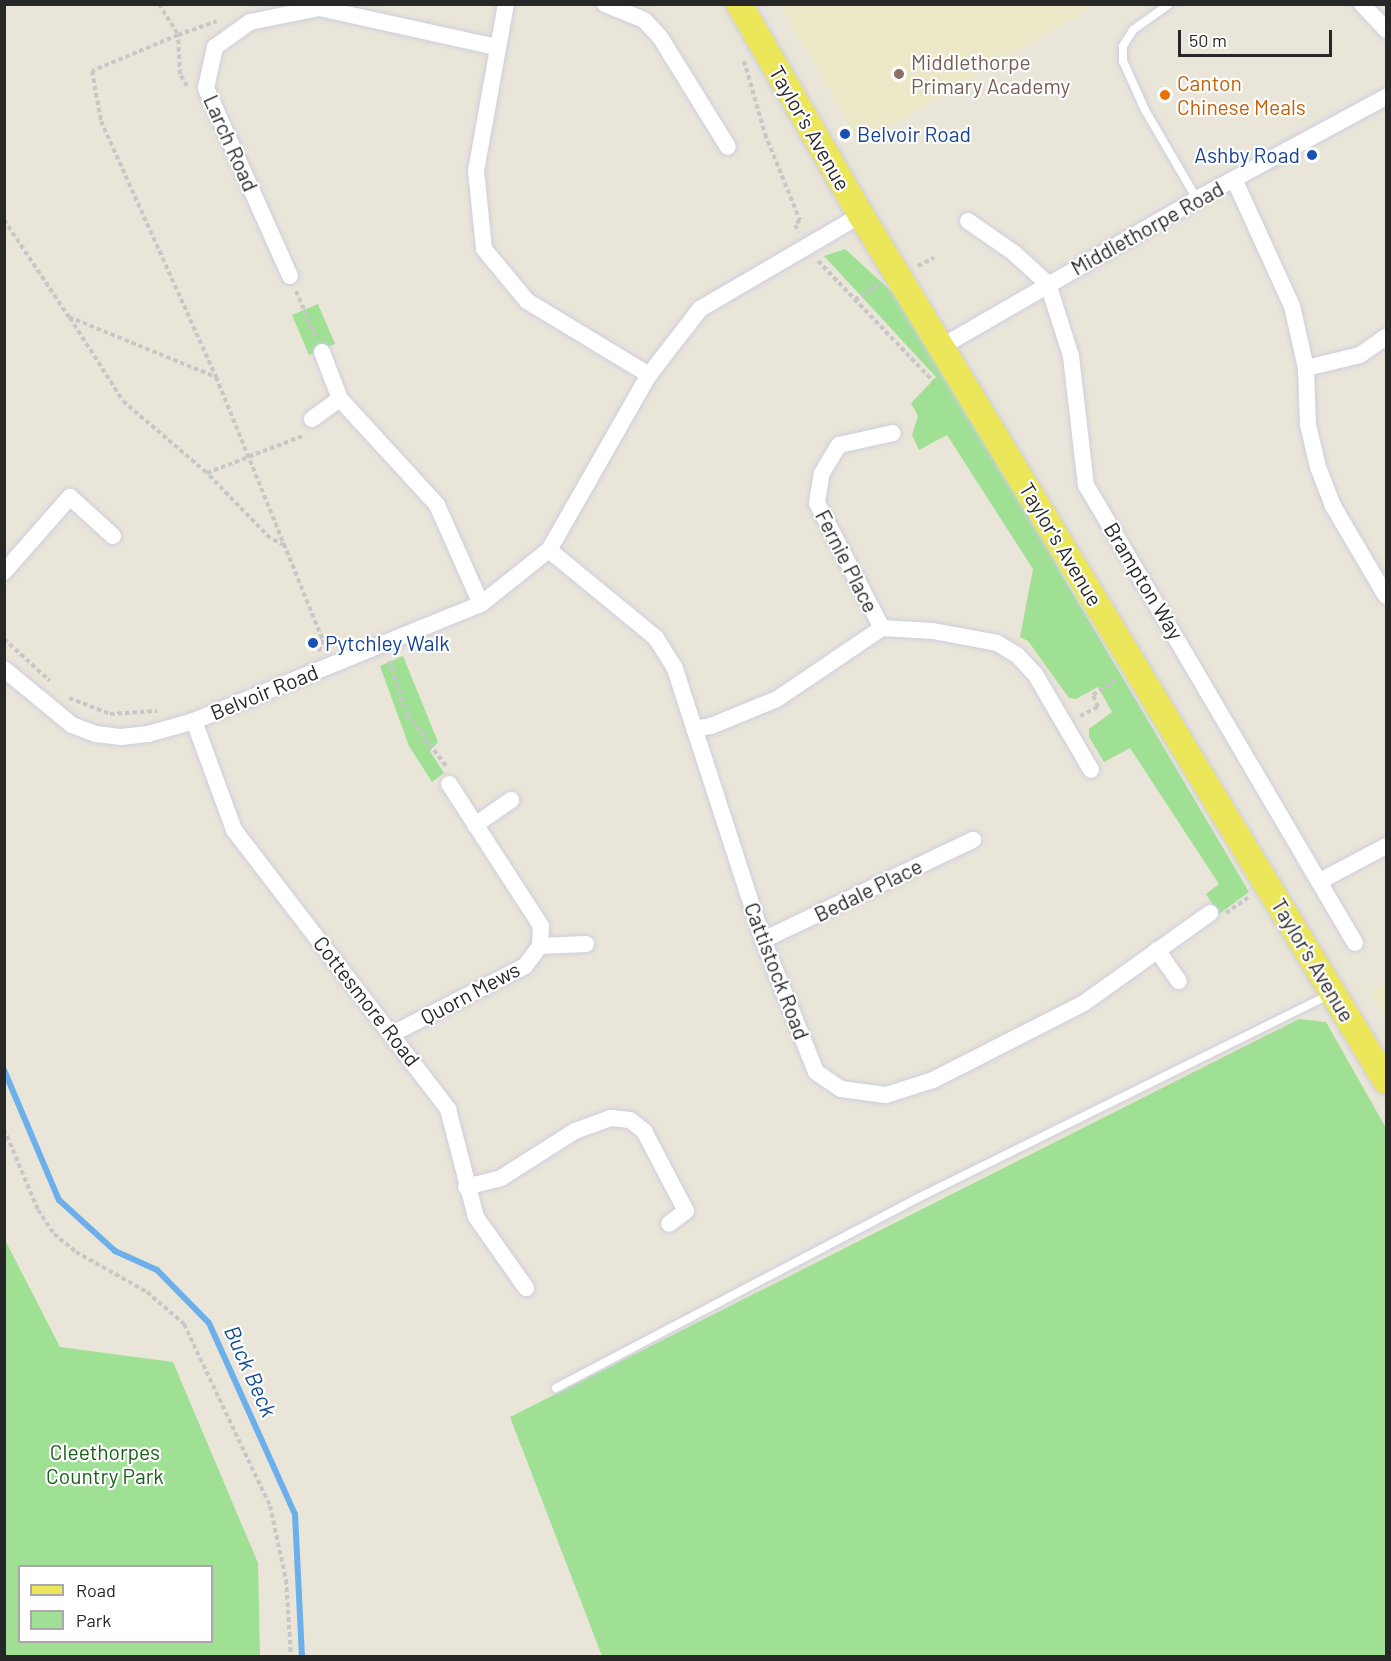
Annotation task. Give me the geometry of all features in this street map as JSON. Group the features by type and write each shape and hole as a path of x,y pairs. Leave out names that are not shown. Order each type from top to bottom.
{"main road":[{"name":"Taylor's Avenue","path":"739,4 861,215 1386,1081"}],"street":[{"path":"506,4 496,47 476,170 484,249 527,301 649,375"},
{"path":"605,4 645,20 660,37 728,147"},
{"path":"1362,4 1386,30"},
{"name":"Larch Road","path":"290,276 206,88 215,47 250,22 319,6 496,47"},
{"name":"Middlethorpe Road","path":"941,347 1197,199 1386,97"},
{"path":"1234,179 1283,282 1306,368 1308,425 1318,467 1333,506 1385,592"},
{"name":"Belvoir Road","path":"4,669 51,711 96,734 148,734 194,721 481,604 549,550 649,375 700,309 861,215"},
{"name":"Brampton Way","path":"968,221 1014,253 1048,284 1071,356 1086,485 1322,880 1355,943"},
{"path":"1306,368 1359,356 1386,337"},
{"path":"322,352 339,399 437,506 481,604"},
{"path":"312,419 339,399"},
{"name":"Fernie Place","path":"882,628 817,503 822,473 839,445 893,433"},
{"path":"4,572 70,496 113,536"},
{"name":"Cattistock Road","path":"549,550 656,638 675,669 763,940 816,1072 841,1089 886,1095 933,1080 1084,1003 1210,913"},
{"path":"694,729 711,726 777,699 882,628 933,632 997,643 1017,655 1035,674 1091,770"},
{"name":"Cottesmore Road","path":"194,721 234,830 394,1033 448,1109 458,1134 466,1187 476,1217 526,1288"},
{"name":"Quorn Mews","path":"394,1033 525,966 540,946 541,926 449,784"},
{"path":"475,825 511,800"},
{"name":"Bedale Place","path":"763,940 973,840"},
{"path":"1322,880 1386,846"},
{"name":"Quorn Mews","path":"540,946 586,944"},
{"path":"1157,950 1179,981"},
{"path":"466,1187 501,1178 575,1131 611,1118 630,1120 644,1131 687,1211 669,1224"}],"lane":[{"path":"1168,5 1133,30 1123,46 1123,62 1130,84 1197,199"},
{"path":"556,1388 916,1199 1315,1005 1333,992"}],"path":[{"path":"159,4 178,35 180,74 200,108 213,104"},
{"path":"178,35 92,71 101,122 251,457 323,640 316,650 323,668"},
{"path":"743,57 765,134 800,220 795,225 818,262 937,385"},
{"path":"4,220 123,401 207,473 270,538 284,545"},
{"path":"290,276 322,352"},
{"path":"69,317 216,377"},
{"path":"207,473 317,430 312,419"},
{"path":"4,639 53,683"},
{"path":"385,643 398,695 455,781 449,784"},
{"path":"1112,672 1119,673"},
{"path":"1065,724 1098,707 1094,695 1125,674"},
{"path":"61,690 69,698 110,714 166,710"},
{"path":"1210,913 1215,921 1255,892 1258,900"},
{"path":"4,1128 38,1210 54,1234 76,1252 147,1292 184,1324 270,1506 286,1580 291,1656"}],"shaded area":[{"name":"Middlethorpe Primary Academy","path":"780,5 1095,5 861,144"},
{"path":"1386,982 1386,1017 1371,991"}],"green space":[{"path":"845,249 900,299 958,385 1061,573 1249,892 1219,914 1206,894 1219,884 1130,748 1104,762 1089,737 1089,729 1112,712 1098,687 1076,699 1069,698 1028,641 1020,637 1033,569 947,435 919,450 912,435 918,416 911,403 936,377 824,256"},
{"path":"318,304 335,344 309,355 292,315"},
{"path":"403,656 438,742 430,751 444,773 432,782 409,746 380,666"},
{"path":"1299,1019 1326,1022 1386,1128 1386,1656 602,1656 510,1417"},
{"name":"Cleethorpes Country Park","path":"4,1238 60,1347 173,1362 258,1563 260,1656 5,1656"}],"waterway":[{"name":"Buck Beck","path":"4,1070 59,1200 115,1251 157,1270 209,1323 295,1514 302,1656"}],"place":[{"name":"Middlethorpe Primary Academy","path":"899,74"},
{"name":"Canton Chinese Meals","path":"1165,95"},
{"name":"Belvoir Road","path":"845,134"},
{"name":"Ashby Road","path":"1312,155"},
{"name":"Pytchley Walk","path":"313,643"}]}
